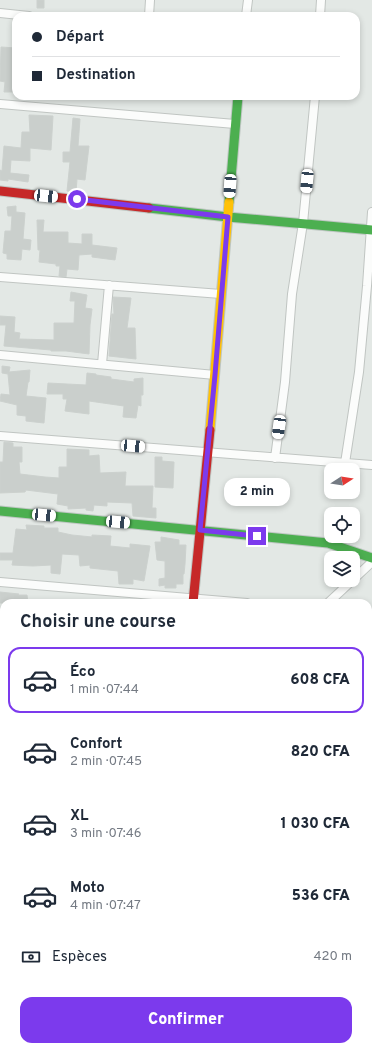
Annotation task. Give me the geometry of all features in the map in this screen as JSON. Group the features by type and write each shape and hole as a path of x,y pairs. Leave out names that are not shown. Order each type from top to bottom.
{"street":[{"path":"149,12 150,0"},
{"path":"246,12 248,0"},
{"path":"320,12 321,0"},
{"path":"0,13 12,14"},
{"path":"193,599 215,375 238,100"},
{"path":"275,458 285,382 292,294 303,223 315,100"},
{"path":"0,104 235,124"},
{"path":"0,191 228,217 371,230"},
{"path":"0,436 345,463 359,372 372,212"},
{"path":"0,277 221,294"},
{"path":"102,364 109,285"},
{"path":"0,354 215,375"},
{"path":"360,464 372,465"},
{"path":"0,511 328,544 351,550 372,558"},
{"path":"332,599 372,562"},
{"path":"0,582 173,599"}],"building":[{"path":"37,0 44,0 44,8 37,8"},
{"path":"1,47 12,48 12,92 4,92 5,82 0,81"},
{"path":"29,115 53,116 51,150 30,148 30,161 11,160 10,173 29,175 28,182 8,179 8,181 0,180 4,146 21,148 22,132 30,132"},
{"path":"73,118 80,119 78,146 89,146 85,180 77,179 76,192 67,191 70,162 63,162 63,152 70,152"},
{"path":"16,206 16,212 25,213 23,239 31,240 30,250 22,249 21,260 7,259 7,254 3,253 5,231 11,231 12,216 8,216 7,207"},
{"path":"37,220 44,220 43,232 68,232 68,243 82,244 82,234 92,234 92,245 117,248 115,260 92,257 92,254 79,255 78,270 67,269 66,277 59,276 60,266 56,266 56,264 39,262 40,250 38,250"},
{"path":"71,292 87,295 85,308 92,309 89,354 4,346 6,325 0,325 0,316 15,317 14,332 20,333 19,339 54,340 54,323 74,323 75,301 70,301"},
{"path":"113,297 131,298 127,328 135,328 136,359 109,356 112,314 114,314"},
{"path":"2,366 10,367 9,372 30,370 26,396 46,398 44,423 26,421 26,416 17,415 17,405 0,401 1,394 10,395 8,374 2,373"},
{"path":"87,373 111,377 111,379 134,382 134,379 143,378 143,395 141,395 141,406 138,405 136,418 123,417 124,406 89,401 89,414 65,411 67,399 63,399 63,394 47,394 48,383 86,385"},
{"path":"4,442 13,443 13,447 22,447 22,462 19,462 20,474 59,478 59,467 67,467 67,449 89,450 89,456 99,455 100,473 126,472 125,486 153,486 152,508 156,508 156,518 133,516 132,503 107,502 107,506 94,505 93,511 86,510 86,508 68,509 68,506 57,504 58,494 26,490 25,492 0,493 0,462 3,462"},
{"path":"155,457 162,457 162,461 174,462 173,488 155,487"},
{"path":"26,525 44,526 44,528 58,528 58,532 72,535 92,537 92,535 111,536 110,546 130,548 130,544 150,546 144,581 133,579 133,584 119,584 118,571 90,568 90,565 80,566 79,555 62,554 60,574 51,573 51,565 12,565 13,560 0,560 0,553 13,553 16,529 27,530"},
{"path":"161,537 179,540 179,545 186,545 183,584 176,584 176,588 165,588 165,585 159,586 159,579 165,578 165,561 157,560 155,542 161,542"},
{"path":"0,592 27,595 28,599 0,599"}],"traffic: fast":[{"path":"229,202 238,100"},
{"path":"149,208 228,217 372,230"},
{"path":"0,511 328,543 372,558"}],"traffic: slow":[{"path":"210,430 229,202"}],"traffic: jam":[{"path":"0,191 149,208"},
{"path":"193,599 210,430"}],"route":[{"path":"77,199 228,217 200,530 257,536"}]}
